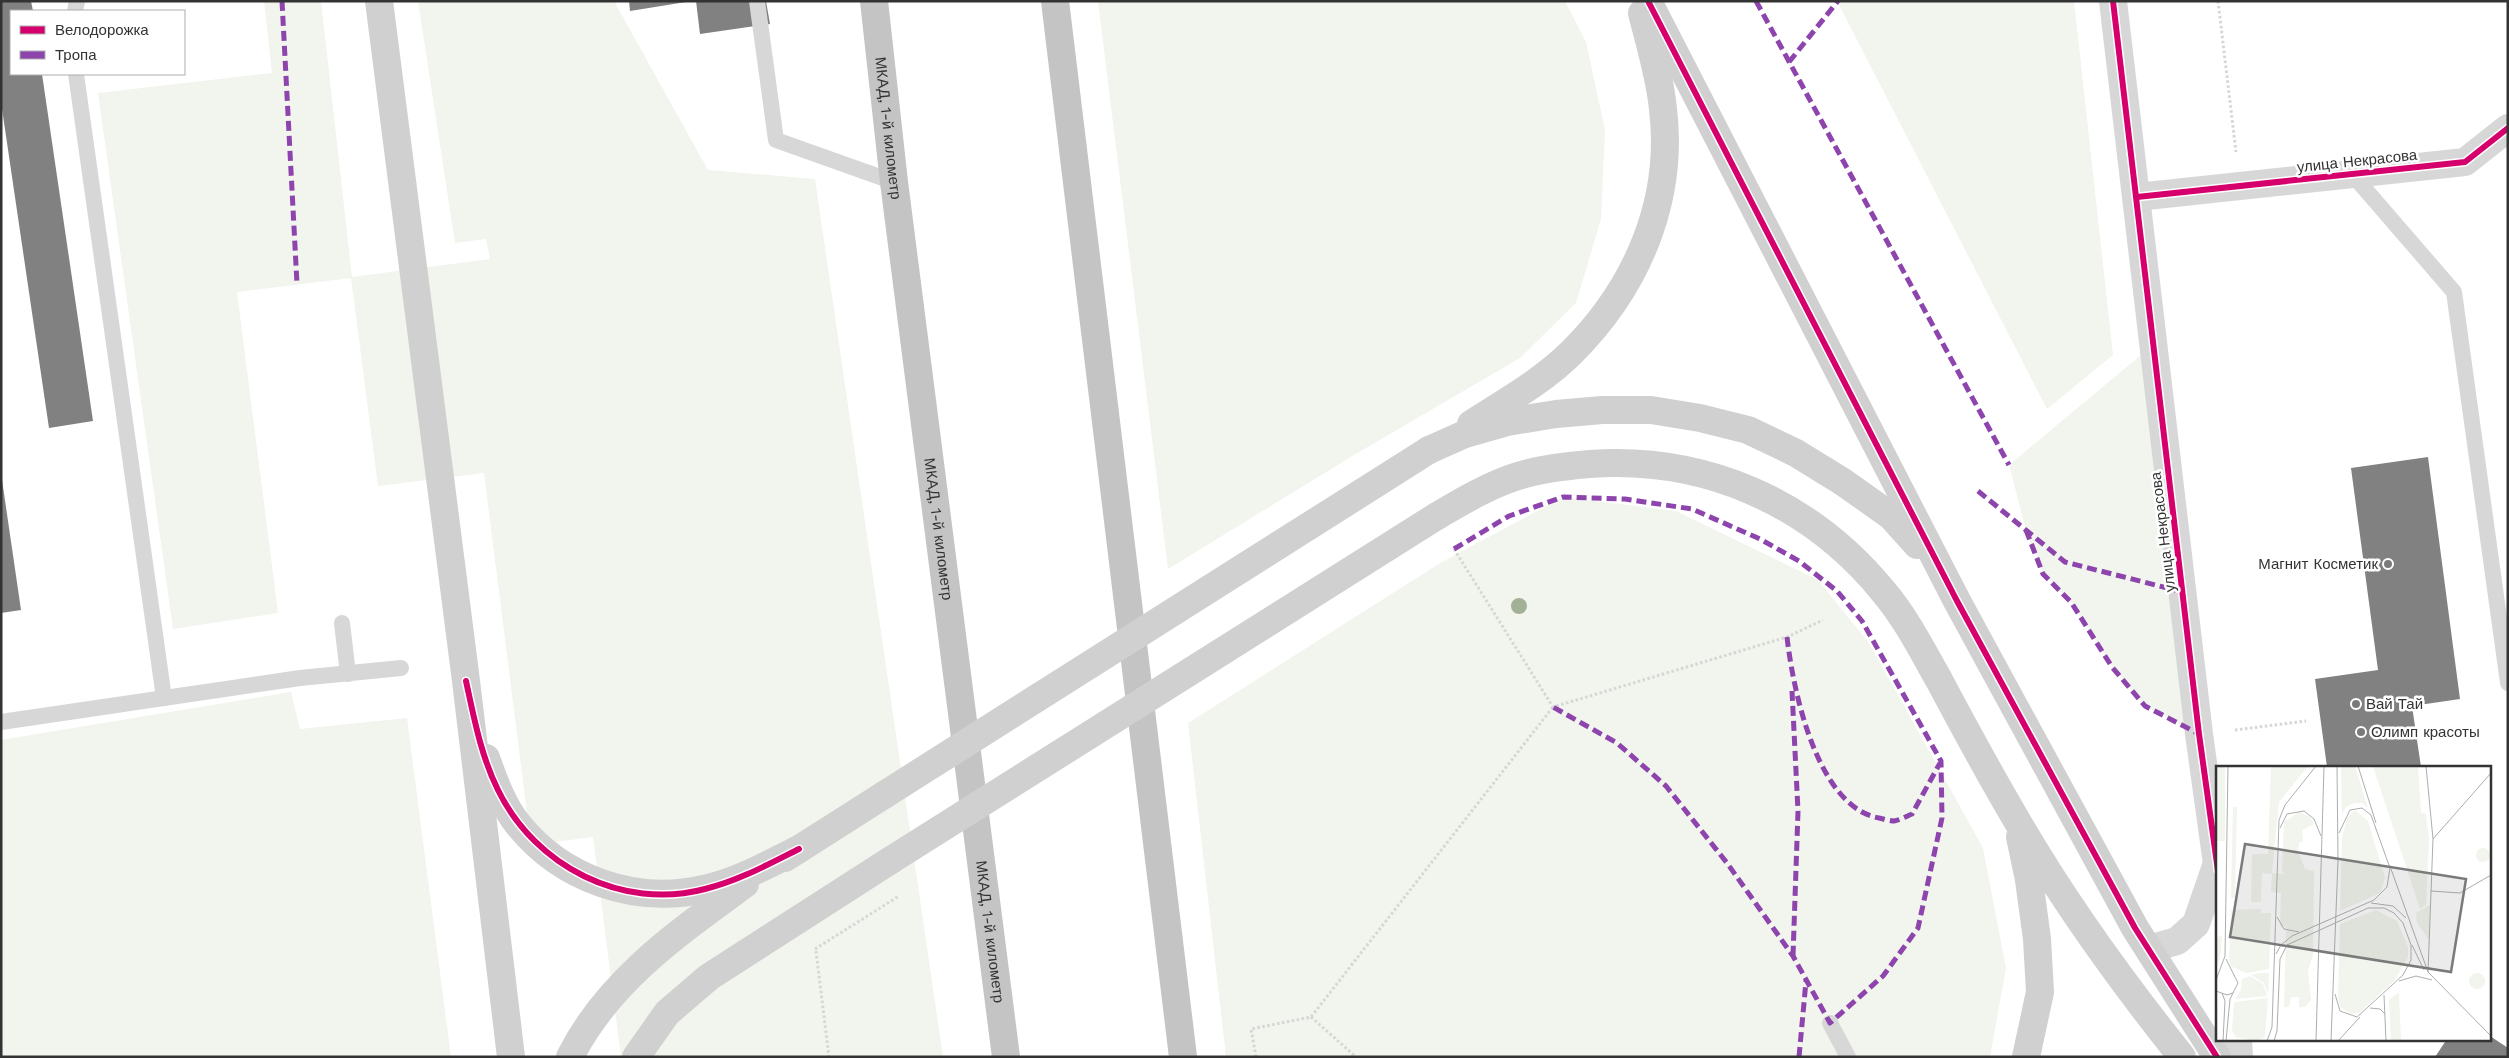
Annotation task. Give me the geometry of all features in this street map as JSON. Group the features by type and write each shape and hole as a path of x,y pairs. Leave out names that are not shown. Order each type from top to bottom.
{"highway":[{"name":"МКАД, 1-й километр","path":"874,1 894,182 1006,1057"},
{"path":"1055,1 1183,1057"}],"main road":[{"path":"379,1 466,681 511,1057"},
{"path":"570,1057 595,1016 630,974 679,932 755,876 1529,387 1572,353 1611,308 1633,272 1652,230 1660,196 1665,154 1663,109 1638,1"},
{"path":"1648,1 1957,601 2149,949 2217,1057"},
{"path":"1429,450 1465,434 1507,422 1602,410 1651,410 1700,418 1748,430 1796,453 1843,482 1891,516 1930,559 1957,601"},
{"path":"636,1057 667,1013 709,977 1437,516 1513,477 1565,466 1605,463 1647,463 1687,469 1727,480 1773,500 1815,525 1852,557 1884,592 1909,628 2017,820 2114,966 2182,1057"},
{"path":"466,681 480,744 497,790 517,822 547,854 580,876 617,889 660,896 705,889 754,871 799,849"},
{"path":"2017,820 2029,880 2040,992 2026,1057"}],"street":[{"name":"улица Некрасова","path":"2113,1 2216,859"},
{"name":"улица Некрасова","path":"2137,197 2465,162 2508,128"},
{"path":"2149,949 2177,941 2196,924 2216,870"},
{"path":"2238,1040 2240,1057"}],"lane":[{"path":"757,1 776,140 894,182"},
{"path":"76,75 164,698"},
{"path":"2352,174 2454,292 2508,683"},
{"path":"342,623 348,674"},
{"path":"1,722 164,698 401,668"},
{"path":"1830,1023 1848,1057"}],"path":[{"path":"2218,1 2240,186"},
{"path":"1454,549 1553,707"},
{"path":"1256,1057 1251,1029 1311,1018 1553,707 1787,637 1823,620"},
{"path":"2200,734 2306,721"},
{"path":"815,949 829,1057"},
{"path":"1311,1018 1356,1057"}],"shaded area":[{"path":"264,1 321,1 352,277 490,259 486,239 455,243 418,1 614,1 708,170 815,179 943,1057 621,1057 593,837 531,845 484,473 378,486 351,278 237,292 278,613 173,629 98,93 272,73"},
{"path":"1098,1 1565,1 1586,42 1605,130 1601,219 1576,303 1520,358 1354,455 1168,569"},
{"path":"1837,1 2074,1 2113,355 2047,409"},
{"path":"2153,345 2199,734 2145,706 2112,667 2071,602 2043,574 2026,530 2009,465"},
{"path":"1563,497 1676,511 1818,580 1869,643 1983,848 2006,968 1990,1057 1226,1057 1188,723 1442,562"},
{"path":"291,692 300,729 407,718 451,1057 1,1057 1,740"}],"building":[{"path":"1,1 31,1 33,10 10,10 10,75 42,75 93,421 49,428 1,102"},
{"path":"629,1 686,1 686,2 630,11"},
{"path":"696,1 766,1 770,24 700,34"},
{"path":"2428,457 2460,699 2412,706 2421,766 2327,766 2315,679 2378,670 2351,468"},
{"path":"1,473 21,610 1,613"},
{"path":"2492,1037 2508,1048 2508,1057 2435,1057 2446,1040 2492,1040"}],"marked path":[{"path":"282,1 297,284"},
{"path":"1756,1 2009,465"},
{"path":"1789,62 1838,1"},
{"path":"1978,491 2065,562 2183,592"},
{"path":"1454,549 1509,516 1563,497 1625,499 1692,509 1760,539 1799,561 1837,591 1862,621 1941,761 1942,818 1918,928 1883,976 1830,1023 1793,956 1727,863 1666,786 1617,743 1553,707"},
{"path":"2026,530 2043,574 2071,602 2112,667 2145,706 2199,734"},
{"path":"1787,637 1795,686 1802,715 1812,743 1824,770 1839,793 1857,809 1892,821 1912,814 1940,763"},
{"path":"1792,691 1798,811 1793,956"},
{"path":"1799,1057 1806,981"}],"cycle path":[{"path":"1648,1 1957,601 2135,928 2217,1057"},
{"path":"2113,1 2199,734 2216,857"},
{"path":"2137,197 2465,162 2508,128"},
{"path":"466,681 487,764 498,790 514,817 534,841 558,861 584,876 613,887 643,894 674,894 705,889 729,881 753,872 799,849"}],"place":[{"name":"Магнит Косметик","path":"2388,564"},
{"name":"Вай Тай","path":"2356,704"},
{"name":"Олимп красоты","path":"2361,732"}]}
